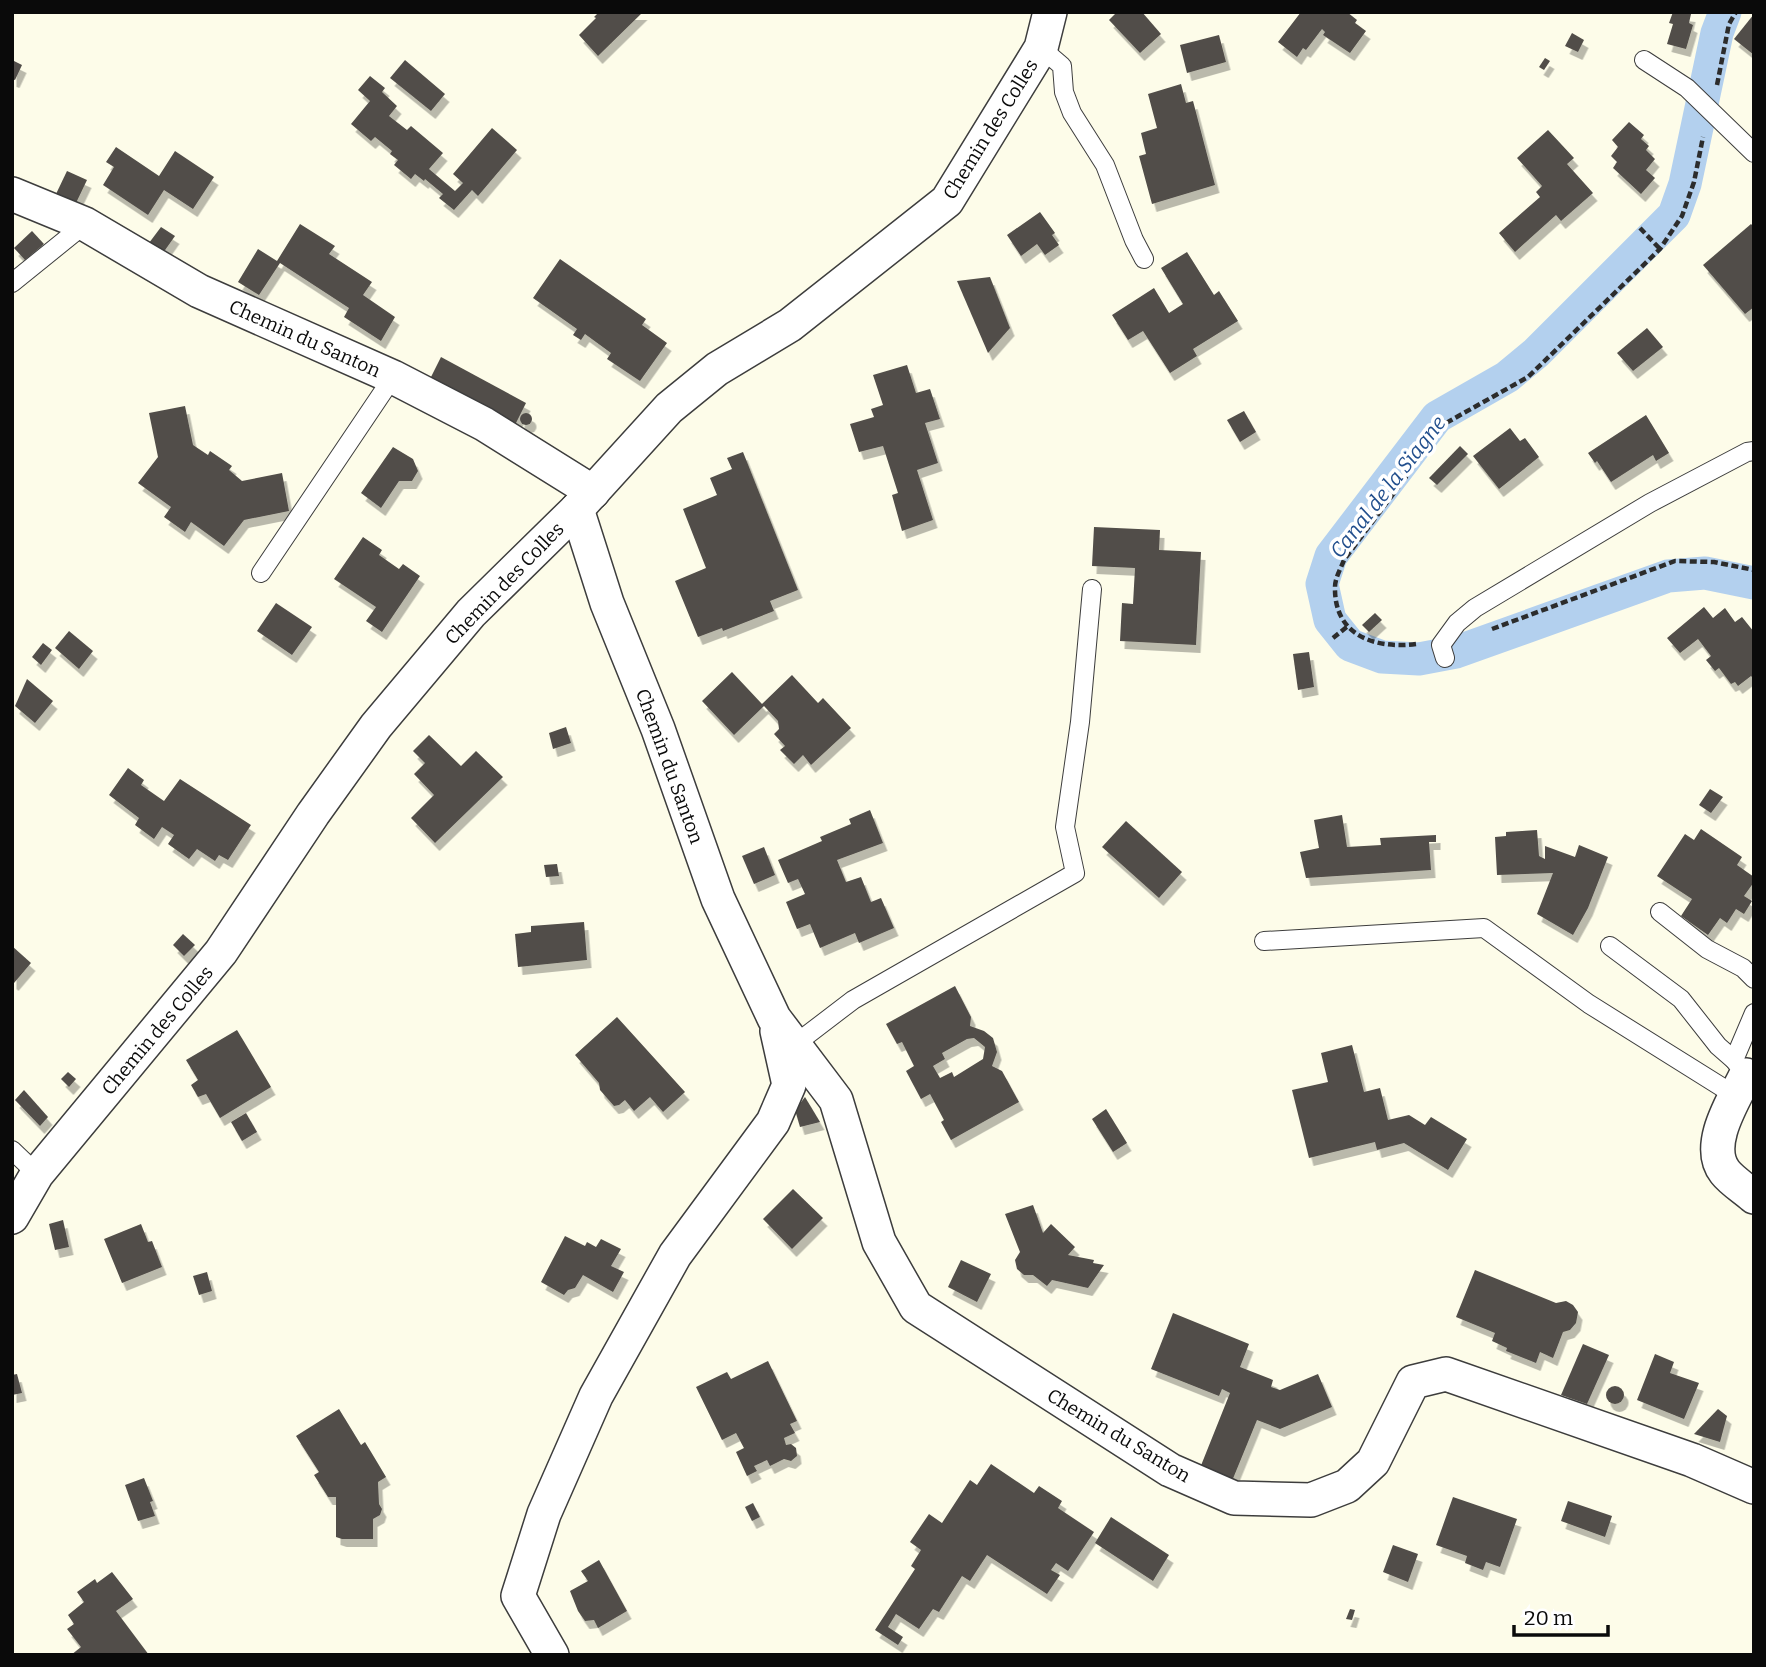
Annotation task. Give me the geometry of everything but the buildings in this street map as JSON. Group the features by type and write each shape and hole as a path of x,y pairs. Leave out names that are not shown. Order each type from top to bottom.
{"street":[{"name":"Chemin des Colles","path":"12,1217 37,1174 221,952 313,814 376,726 471,613 585,500 669,408 717,369 790,325 947,201 1041,48 1050,12"},
{"name":"Chemin du Santon","path":"12,194 85,224 199,291 393,377 484,424 585,500 607,603 658,729 718,899 774,1018 836,1100 879,1242 916,1307 1170,1470 1234,1498 1311,1500 1347,1486 1373,1462 1413,1382 1446,1374 1692,1460 1754,1487"},
{"name":"Chemin du Santon","path":"552,1655 519,1596 544,1514 596,1396 674,1255 773,1122 789,1085 774,1018"},
{"path":"1742,1078 1719,1133 1717,1148 1723,1171 1754,1197"}],"lane":[{"path":"1041,48 1062,66 1064,92 1072,113 1105,165 1144,259"},
{"path":"1644,60 1687,88 1754,153"},
{"path":"12,283 85,224"},
{"path":"261,573 393,377"},
{"path":"1445,646 1457,623 1475,608 1650,503 1754,451"},
{"path":"794,1045 853,1000 1075,873 1065,827 1080,722 1092,589"},
{"path":"1660,912 1707,949 1743,968 1754,979"},
{"path":"1264,941 1484,928 1589,1003 1742,1078"},
{"path":"1610,946 1681,999 1742,1078"},
{"path":"1742,1078 1754,1013"},
{"path":"12,1150 37,1174"}],"path":[{"path":"1736,12 1729,24 1694,182 1682,216 1658,247 1528,377 1446,423 1343,560 1334,585 1340,614 1346,627 1355,635 1380,645 1445,646 1675,561 1714,562 1754,570"},
{"path":"1640,228 1658,247"},
{"path":"1335,637 1346,627"}],"waterway":[{"name":"Canal de la Siagne","path":"1725,12 1717,33 1685,184 1674,215 1536,353 1507,377 1437,417 1331,556 1322,584 1330,620 1350,645 1382,657 1419,659 1456,652 1668,576 1705,573 1754,583"}]}
